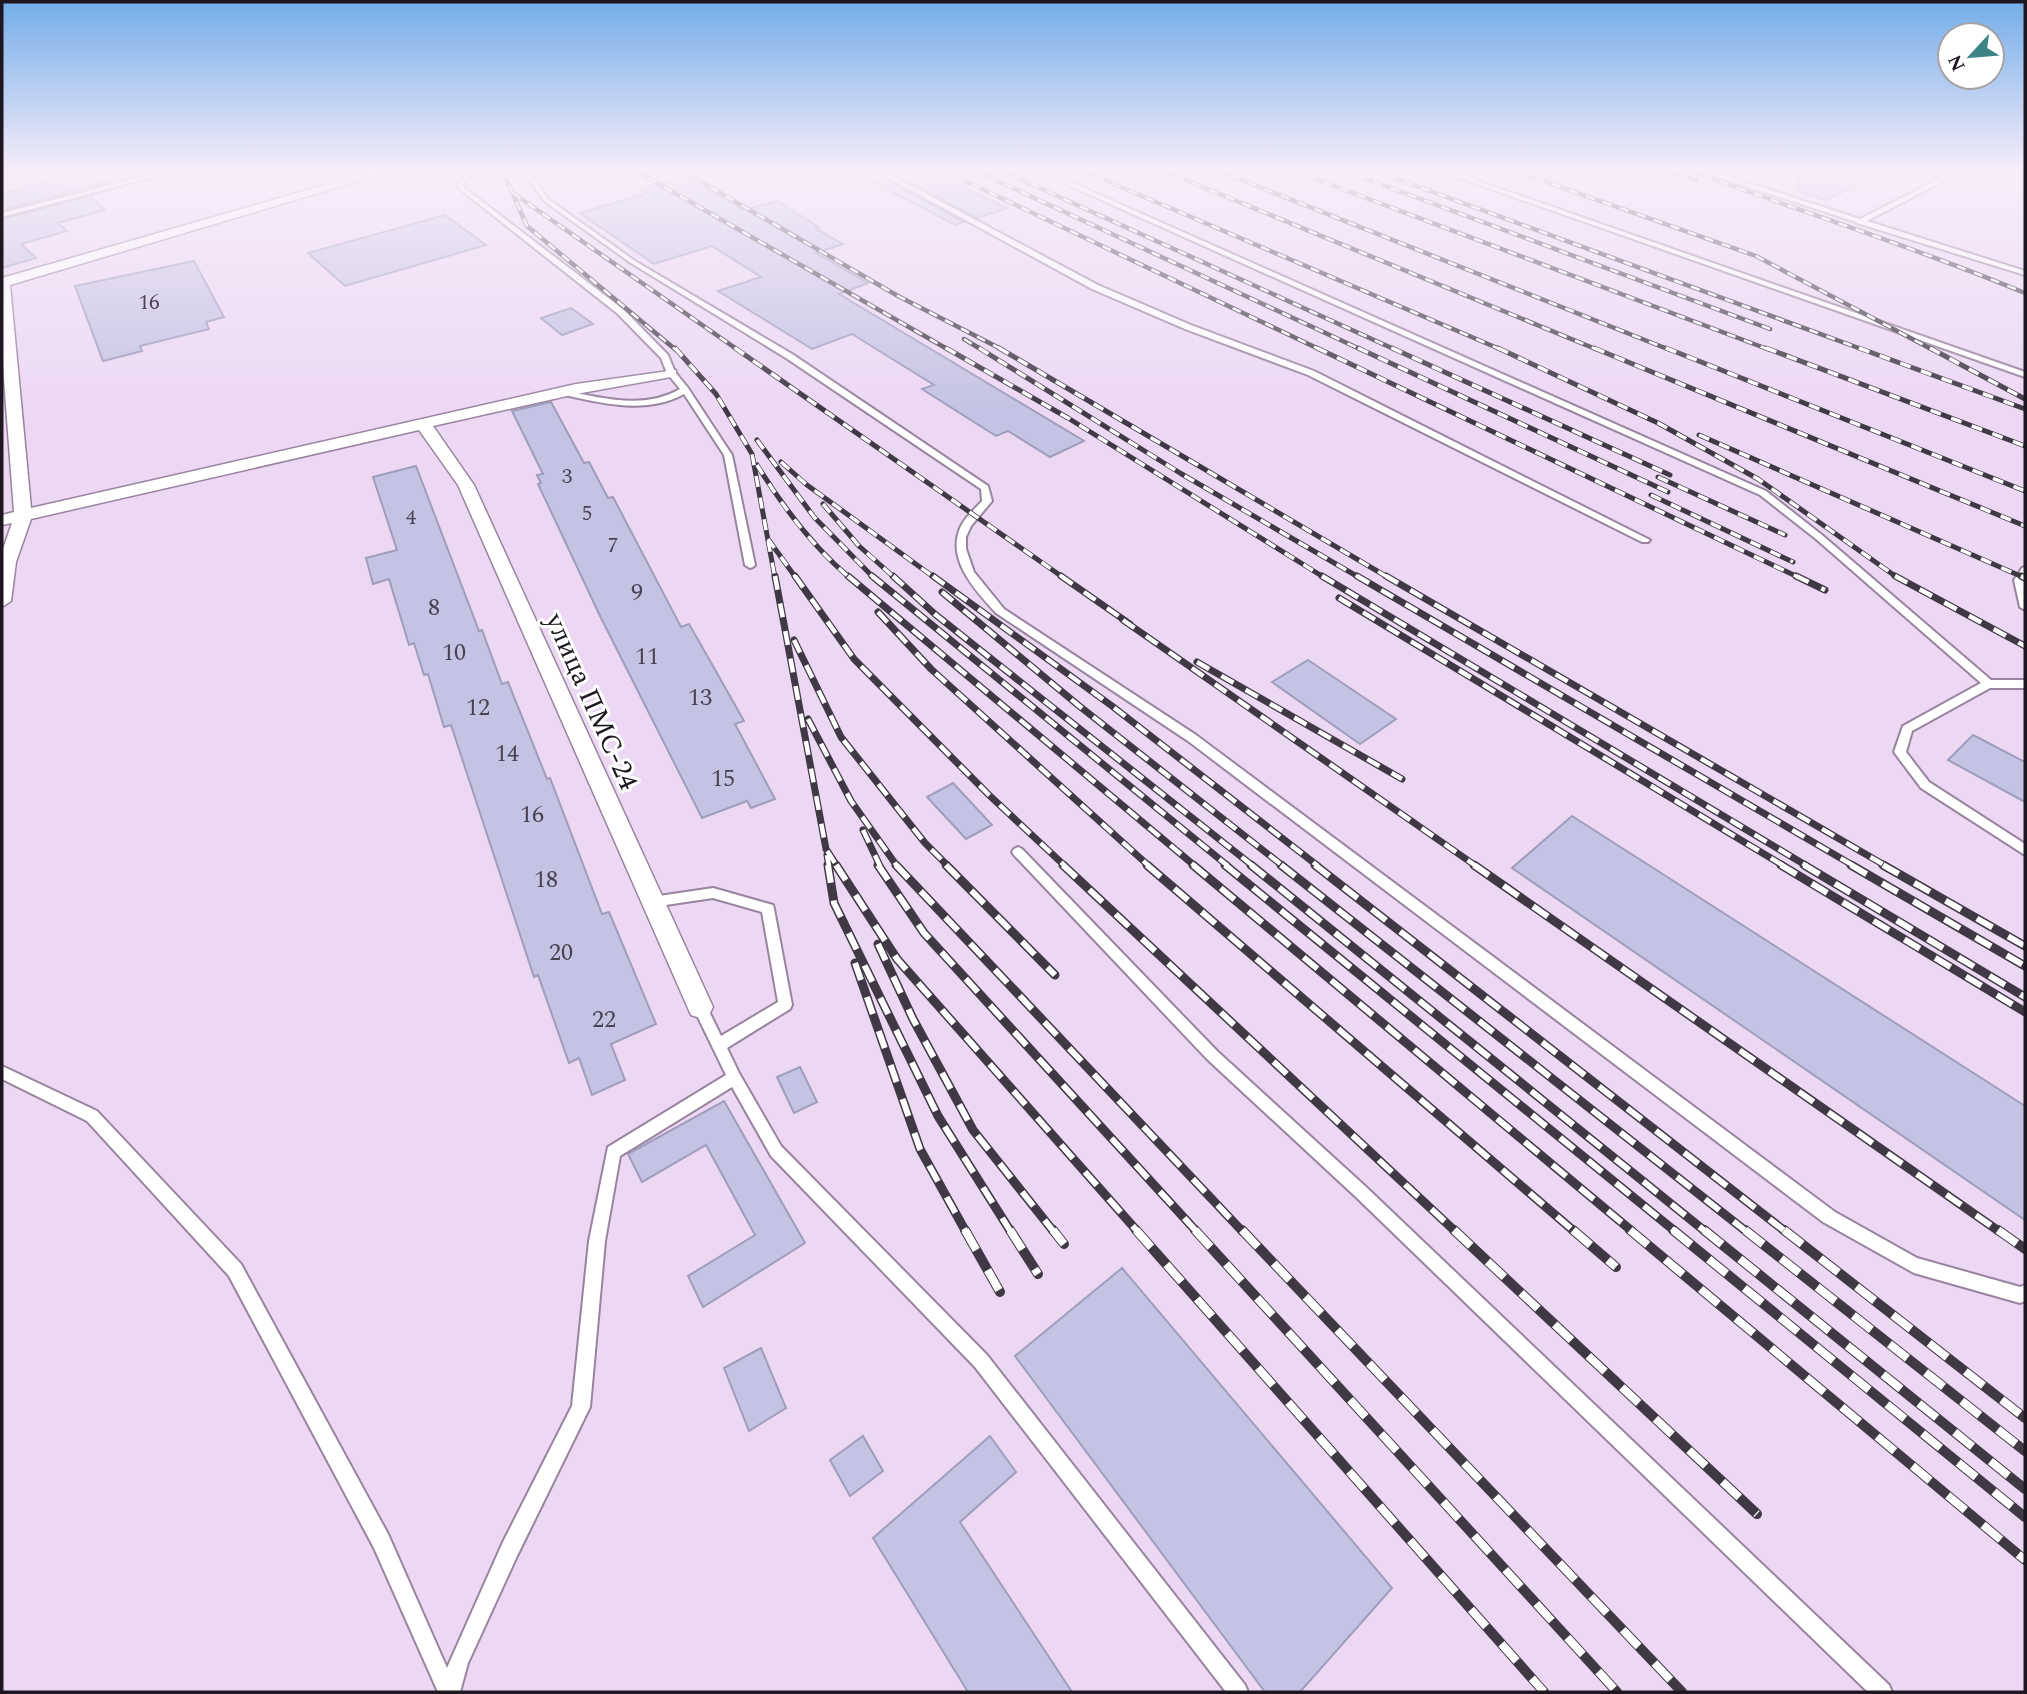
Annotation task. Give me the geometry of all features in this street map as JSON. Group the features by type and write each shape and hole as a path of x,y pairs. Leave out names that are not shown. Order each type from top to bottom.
{"street":[{"path":"2,601 7,562 23,516 2,283 122,248"},
{"path":"2,520 563,392 671,373"},
{"name":"улица ПМС-24","path":"423,424 466,485 700,1007"}],"lane":[{"path":"539,248 621,312 666,357 671,373 728,455 750,565"},
{"path":"613,248 789,356 985,488 987,501 964,528 961,550 975,585 1000,611 1192,738 1829,1217 1914,1265 2024,1298"},
{"path":"1022,248 1095,287 1188,327 1311,373 1645,540"},
{"path":"1213,248 1763,493 1819,537 1988,684"},
{"path":"1663,248 2025,375"},
{"path":"1944,248 2025,273"},
{"path":"563,392 596,399 650,403 671,400 685,390"},
{"path":"2025,569 2019,580 2025,607"},
{"path":"2025,684 1988,684 1907,729 1900,752 1925,785 2025,850"},
{"path":"1018,852 1212,1055 1371,1202 1882,1692"},
{"path":"652,902 713,893 768,909 785,1005 719,1045"},
{"path":"700,1007 734,1079 776,1151 981,1361 1238,1692"},
{"path":"2,1072 92,1116 235,1270 380,1541 449,1692"},
{"path":"449,1692 459,1661 510,1549 581,1407 597,1241 613,1152 734,1079"}],"building":[{"path":"2,248 25,248 36,258 2,268"},
{"path":"326,248 475,248 345,286 308,253"},
{"path":"631,248 705,248 654,264"},
{"path":"715,248 831,248 816,253 868,283 839,294 1084,441 1050,457 1008,431 996,436 922,389 934,385 852,334 812,349 718,291 761,277"},
{"path":"194,261 224,317 206,322 209,329 140,346 142,351 103,361 75,286"},
{"path":"571,308 593,324 562,335 541,318"},
{"path":"551,402 584,463 589,462 608,498 613,497 681,627 689,624 713,666 744,721 735,724 775,799 751,808 747,801 702,818 601,618 538,484 541,483 537,475 543,474 512,411"},
{"path":"416,466 479,631 482,630 502,684 508,682 547,779 550,778 602,914 609,912 656,1024 611,1044 625,1080 592,1095 579,1058 569,1063 538,975 534,977 451,725 444,727 428,674 424,675 414,643 409,645 389,579 373,584 366,558 397,550 373,477"},
{"path":"1308,660 1396,719 1360,744 1272,682"},
{"path":"1973,735 2025,762 2025,802 1948,760"},
{"path":"953,783 992,825 966,839 927,797"},
{"path":"1572,816 2025,1106 2025,1220 1512,868"},
{"path":"800,1067 817,1102 794,1113 777,1077"},
{"path":"724,1101 805,1243 703,1307 688,1276 755,1235 706,1145 642,1182 628,1154"},
{"path":"1122,1268 1392,1588 1300,1692 1265,1692 1015,1356"},
{"path":"761,1348 786,1408 749,1431 724,1368"},
{"path":"863,1436 883,1471 850,1496 830,1460"},
{"path":"990,1436 1016,1472 960,1522 1072,1692 968,1692 873,1538"}],"railway":[{"path":"553,248 676,350"},
{"path":"592,248 738,350"},
{"path":"771,248 949,350"},
{"path":"815,248 898,296 1003,350"},
{"path":"1106,248 1321,350"},
{"path":"1142,248 1362,350"},
{"path":"1172,248 1396,350"},
{"path":"1264,248 1502,350"},
{"path":"1351,248 1598,350"},
{"path":"1413,248 1670,350"},
{"path":"1499,248 1770,350"},
{"path":"1552,248 1770,329"},
{"path":"1586,248 1864,350"},
{"path":"1733,248 1756,256 1933,350"},
{"path":"1907,248 2025,293"},
{"path":"964,339 982,350"},
{"path":"675,348 716,394 752,454 775,578"},
{"path":"735,348 1064,578"},
{"path":"946,348 1068,418 1325,578"},
{"path":"979,348 1180,473 1360,578"},
{"path":"999,348 1389,578"},
{"path":"1317,348 1800,578"},
{"path":"1358,348 1668,492"},
{"path":"1392,348 1670,475"},
{"path":"1498,348 1658,423 1758,479 1896,576"},
{"path":"1594,348 2025,526"},
{"path":"1666,348 2025,491"},
{"path":"1766,348 2025,446"},
{"path":"1859,348 2025,409"},
{"path":"1930,348 2025,399"},
{"path":"1699,435 2025,578 2021,576"},
{"path":"757,440 814,517 872,576"},
{"path":"781,462 807,485 935,578"},
{"path":"757,465 799,525 823,553 850,578"},
{"path":"1658,477 1785,535"},
{"path":"1651,495 1793,562"},
{"path":"823,504 859,546 895,578"},
{"path":"768,539 796,578"},
{"path":"775,576 826,849 837,866"},
{"path":"795,576 854,659 989,795 1065,866"},
{"path":"848,576 1195,866"},
{"path":"872,576 1228,866"},
{"path":"893,576 936,615 1253,866"},
{"path":"933,576 1112,706 1318,866"},
{"path":"1061,576 1130,624"},
{"path":"1322,576 1807,866"},
{"path":"1357,576 1854,866"},
{"path":"1386,576 1886,866"},
{"path":"1796,576 1825,590"},
{"path":"1896,576 2025,646"},
{"path":"942,592 1078,705 1283,866"},
{"path":"1339,598 1784,866"},
{"path":"878,612 931,669 1149,866"},
{"path":"1123,620 1476,866"},
{"path":"794,640 841,737 925,843 948,866"},
{"path":"1197,662 1402,779"},
{"path":"808,719 851,801 897,866"},
{"path":"863,830 880,866"},
{"path":"827,855 829,866"},
{"path":"828,865 834,903 938,1116 1011,1232"},
{"path":"836,865 897,959 1138,1232"},
{"path":"878,865 924,933 1197,1232"},
{"path":"896,865 1243,1232"},
{"path":"946,865 1055,975"},
{"path":"1063,865 1456,1232"},
{"path":"1147,865 1575,1232"},
{"path":"1193,865 1633,1232"},
{"path":"1225,865 1676,1232"},
{"path":"1251,865 1706,1232"},
{"path":"1281,865 1747,1232"},
{"path":"1315,865 1786,1232"},
{"path":"1474,865 2000,1232"},
{"path":"1781,865 2025,1012"},
{"path":"1804,865 2025,997"},
{"path":"1851,865 2025,966"},
{"path":"1883,865 2025,946"},
{"path":"878,944 913,1019 973,1130 1054,1232"},
{"path":"855,963 920,1149 966,1232"},
{"path":"965,1230 1000,1292"},
{"path":"1010,1230 1038,1274"},
{"path":"1053,1230 1064,1244"},
{"path":"1136,1230 1544,1692"},
{"path":"1195,1230 1617,1692"},
{"path":"1242,1230 1682,1692"},
{"path":"1454,1230 1757,1514"},
{"path":"1573,1230 1616,1267"},
{"path":"1630,1230 2025,1560"},
{"path":"1673,1230 2025,1517"},
{"path":"1704,1230 2025,1489"},
{"path":"1745,1230 2025,1451"},
{"path":"1784,1230 2025,1418"},
{"path":"1998,1230 2025,1249"}]}
